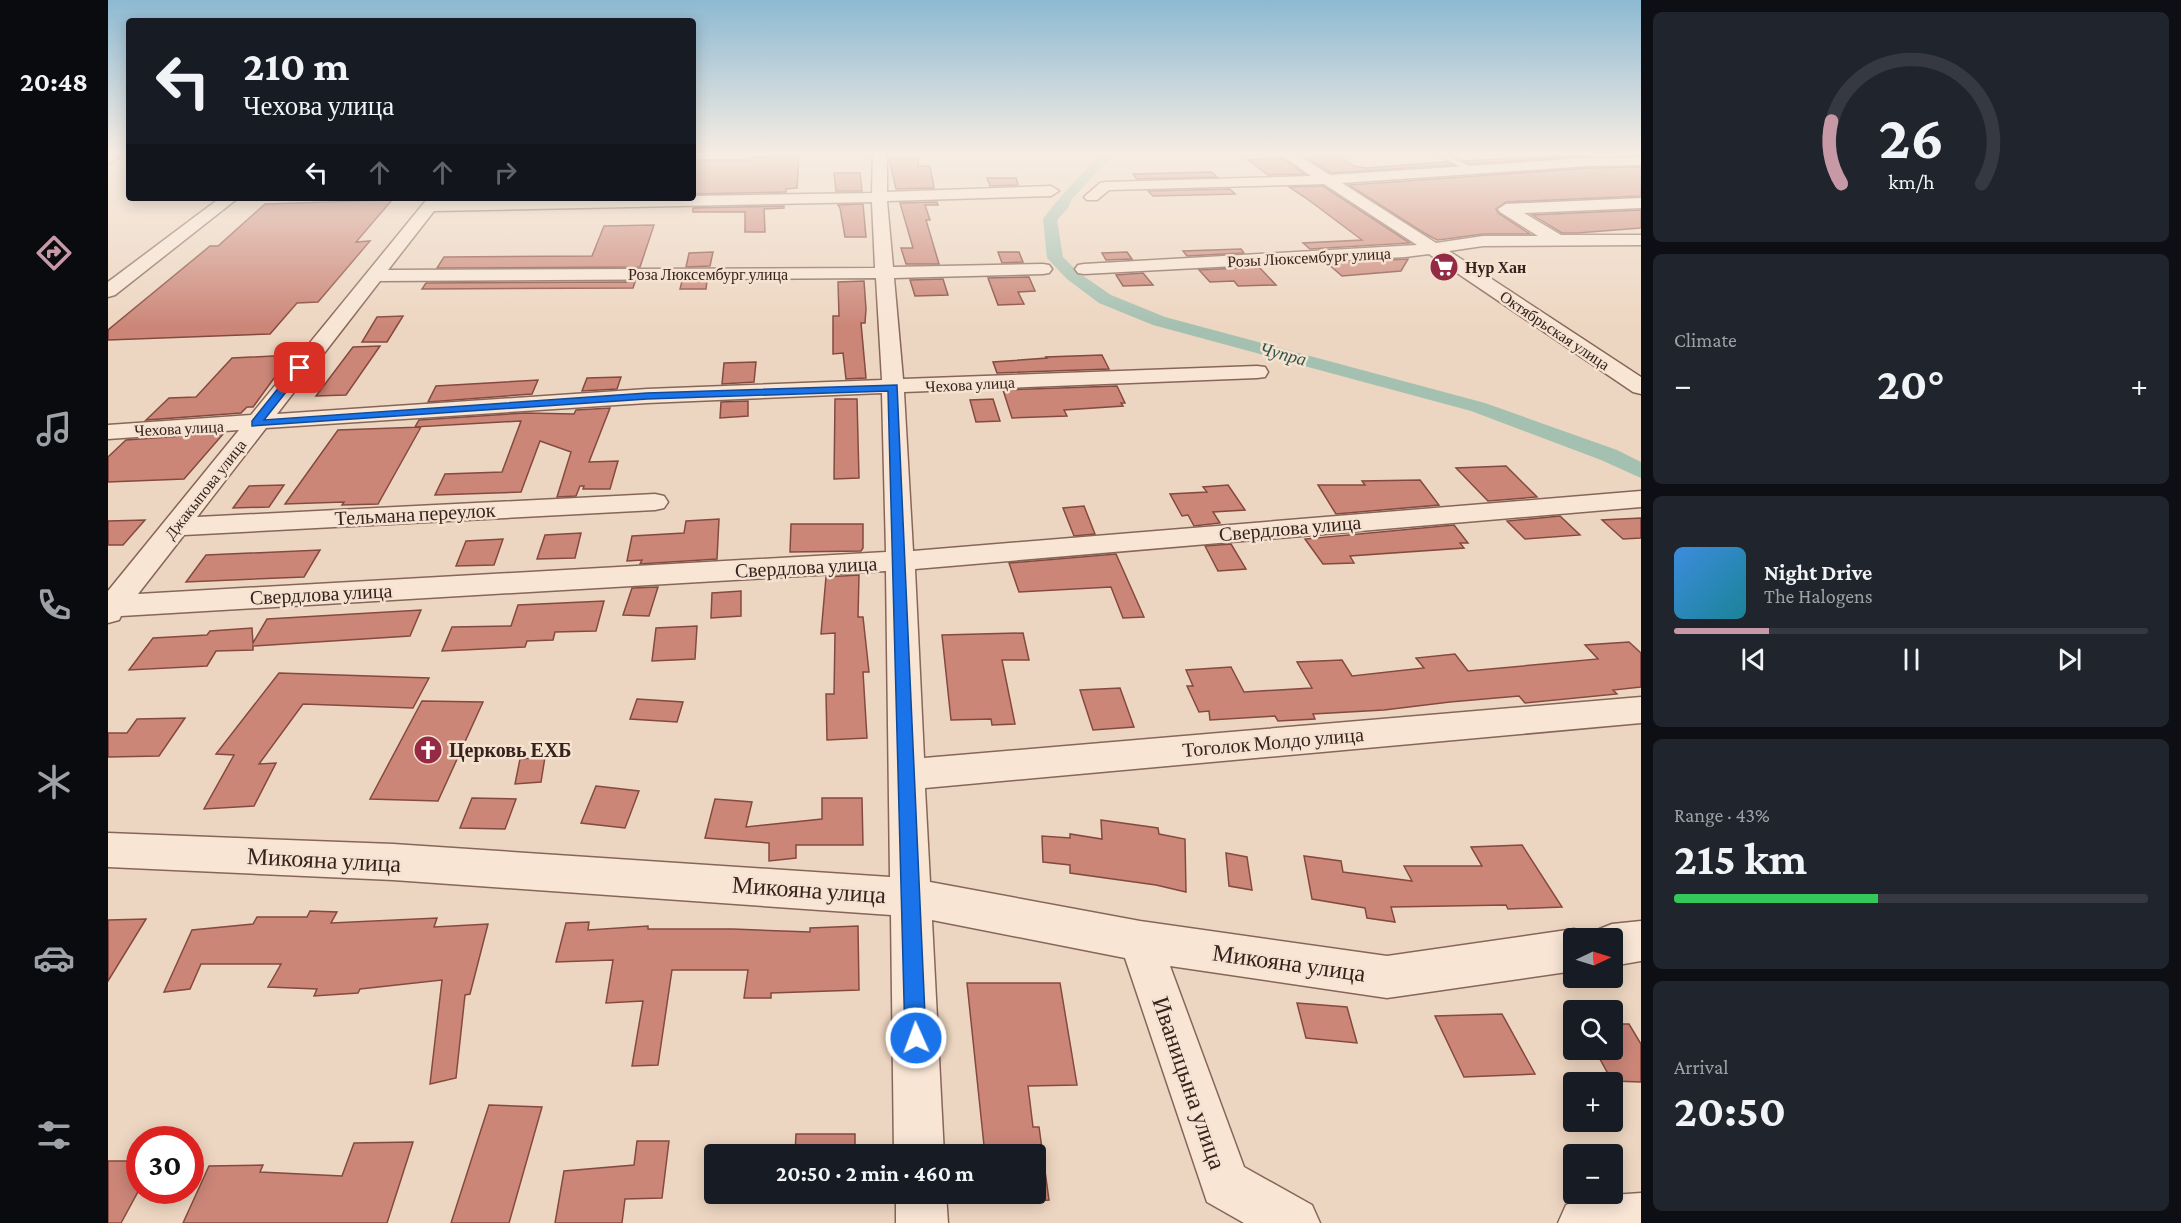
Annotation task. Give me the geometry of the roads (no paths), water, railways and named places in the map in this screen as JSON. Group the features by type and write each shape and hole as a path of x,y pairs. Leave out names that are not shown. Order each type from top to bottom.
{"street":[{"path":"108,291 212,212"},
{"name":"Джакыпова улица","path":"111,609 425,212"},
{"path":"880,212 893,387 920,1144"},
{"name":"Октябрьская улица","path":"1376,212 1641,387"},
{"path":"1511,212 1560,242"},
{"name":"Розы Люксембург улица","path":"1084,269 1405,252 1483,241 1641,240"},
{"name":"Роза Люксембург улица","path":"373,276 884,273 1043,269"},
{"name":"Чехова улица","path":"108,432 256,424 647,396 1257,372"},
{"name":"Свердлова улица","path":"111,609 900,561 1641,499"},
{"name":"Тельмана переулок","path":"176,526 655,502"},
{"name":"Тоголок Молдо улица","path":"906,775 1641,710"},
{"name":"Микояна улица","path":"108,850 393,862 911,897 1140,941 1387,977 1563,952"},
{"name":"Иваницына улица","path":"1140,941 1225,1184 1294,1223"},
{"path":"1623,943 1641,941"},
{"path":"921,1204 922,1223"},
{"path":"1584,1223 1641,1220"}],"waterway":[{"name":"Чупра","path":"1056,212 1050,219 1055,258 1073,276 1105,299 1159,321 1478,407 1609,455 1641,471"}],"place":[{"name":"Нур Хан","path":"1444,267"},
{"name":"Церковь ЕХБ","path":"428,750"}]}
